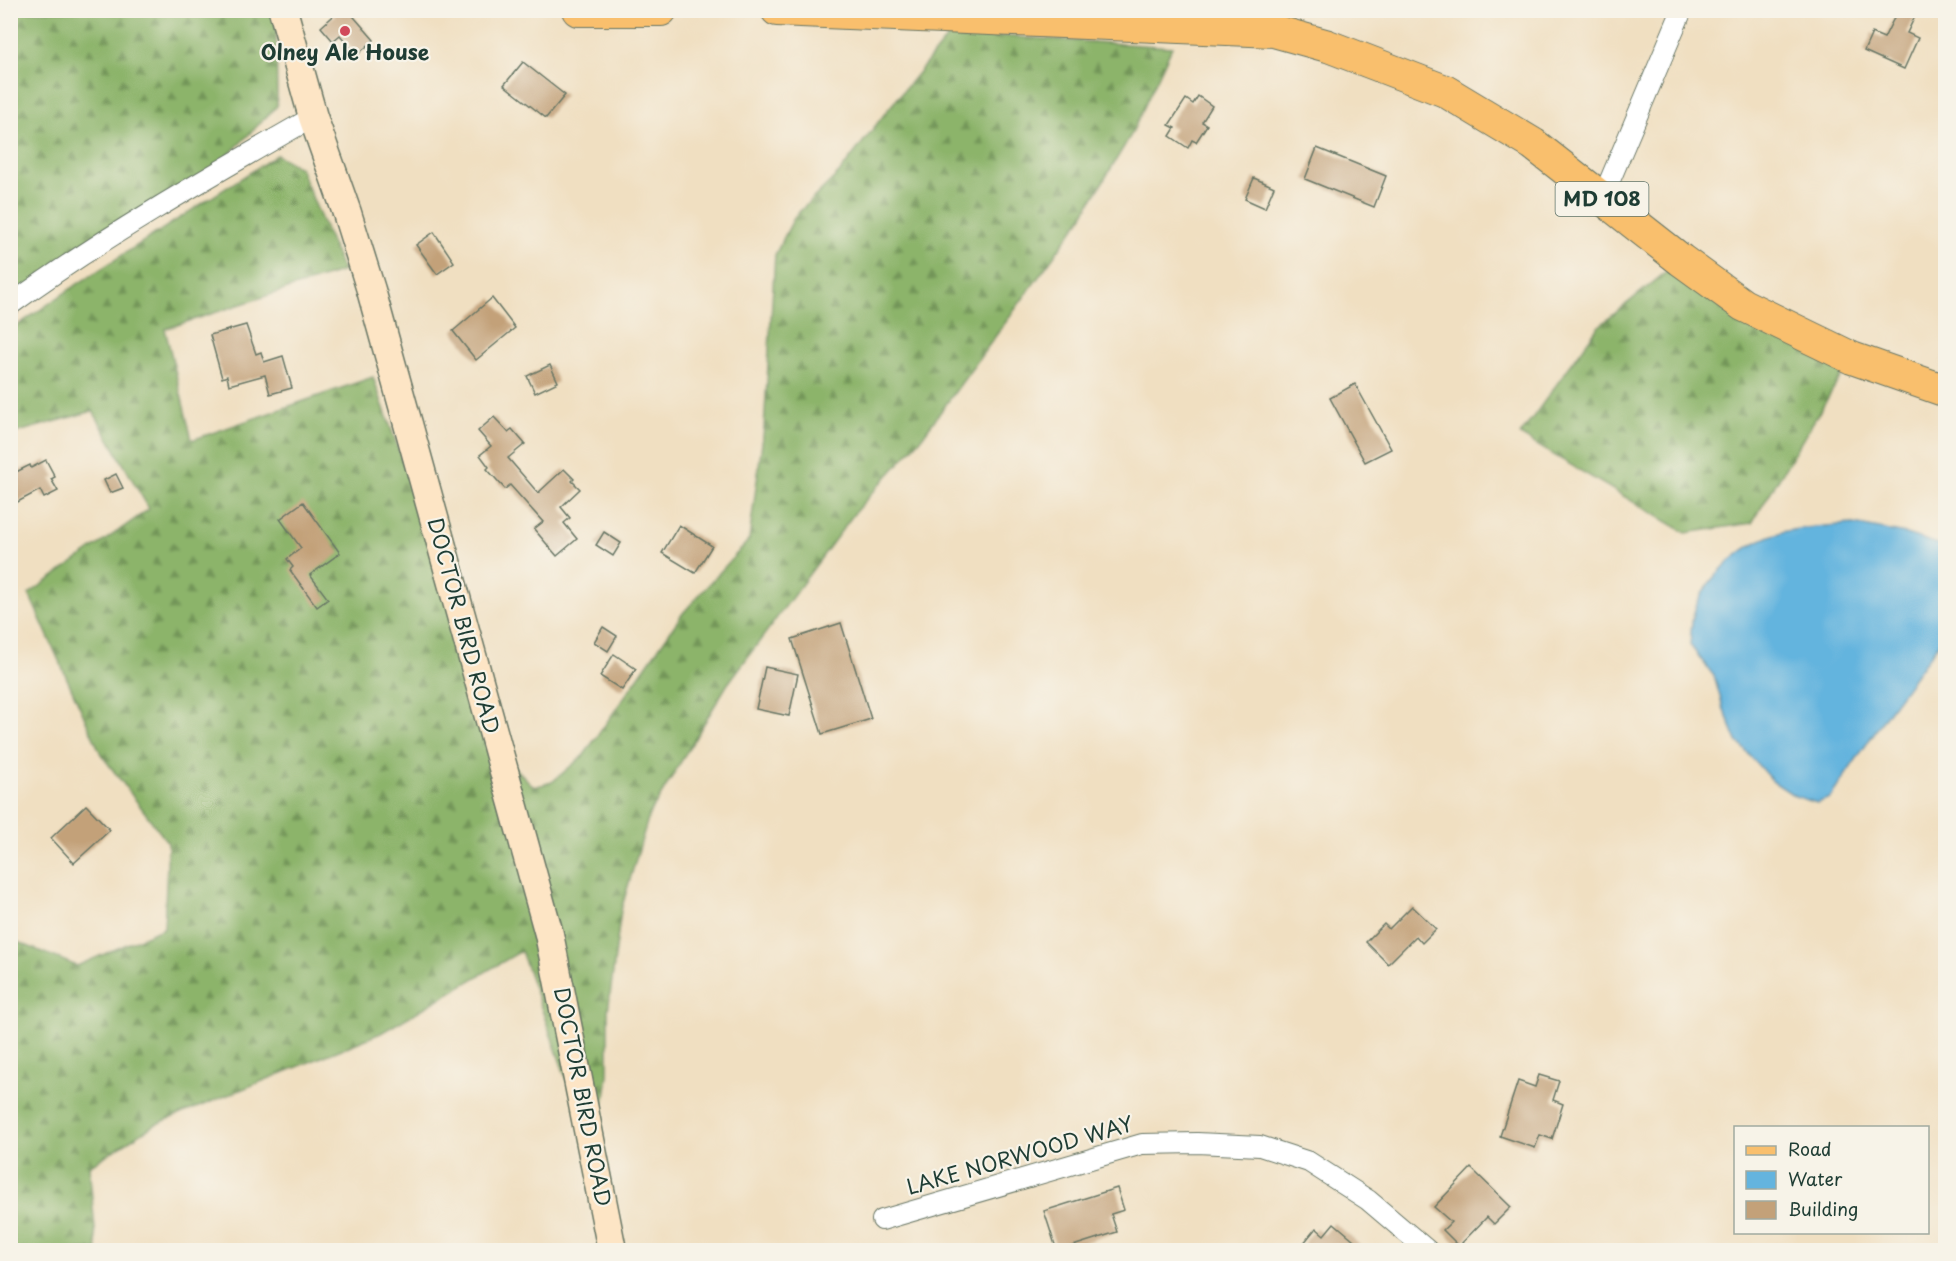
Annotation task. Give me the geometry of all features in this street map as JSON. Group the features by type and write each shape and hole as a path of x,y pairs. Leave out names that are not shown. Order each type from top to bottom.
{"main road":[{"name":"DOCTOR BIRD ROAD","path":"283,10 313,117 371,290 549,934 612,1251"},
{"path":"578,10 661,10"},
{"name":"MD 108","path":"777,10 1252,20 1274,31 1328,46 1445,91 1533,144 1743,305 1852,358 1946,391"}],"street":[{"path":"1602,199 1682,10"},
{"path":"10,305 63,267 204,180 313,117"},
{"name":"LAKE NORWOOD WAY","path":"882,1220 1142,1144 1197,1143 1260,1146 1310,1162 1368,1200 1427,1251"}],"green space":[{"path":"11,11 276,11 277,106 204,180 11,303"},
{"path":"951,33 1172,47 1131,135 1080,220 920,440 856,511 727,685 649,815 621,910 608,1011 608,1075 596,1162 521,951 381,1033 154,1125 89,1166 97,1250 11,1250 10,939 77,966 164,928 168,843 101,754 29,594 149,509 93,411 11,434 11,330 79,283 277,155 300,168 343,271 165,329 192,440 373,377 480,682 496,748 534,787 552,782 584,755 683,613 749,540 764,428 775,255 795,216 840,172"},
{"path":"1681,260 1852,358 1752,523 1686,533 1520,435 1598,327"}],"water":[{"path":"1853,524 1906,534 1945,546 1945,635 1889,711 1830,798 1817,803 1795,796 1772,781 1737,741 1723,707 1714,676 1690,645 1692,624 1697,603 1704,590 1726,565 1752,545 1787,531"}],"building":[{"name":"Olney Ale House","path":"340,10 348,10 374,40 357,55 340,35 333,41 321,27"},
{"path":"1898,10 1918,10 1907,33 1918,38 1904,69 1864,51 1872,33 1884,38"},
{"path":"523,62 565,95 546,118 504,85"},
{"path":"1198,96 1212,106 1202,122 1207,125 1196,142 1192,140 1188,148 1170,136 1175,128 1169,125 1186,99 1193,104"},
{"path":"1317,148 1386,176 1374,207 1305,179"},
{"path":"1254,178 1274,187 1265,208 1245,199"},
{"path":"434,232 454,262 437,274 416,245"},
{"path":"492,298 515,328 476,360 453,331"},
{"path":"246,325 256,354 261,352 264,362 283,356 292,388 270,394 265,375 229,385 227,376 222,378 210,335"},
{"path":"550,365 558,382 535,393 527,376"},
{"path":"1355,384 1391,449 1365,462 1330,398"},
{"path":"494,417 508,432 512,429 525,444 508,458 538,493 564,469 580,489 561,507 570,518 564,523 577,539 557,556 534,529 543,522 510,485 505,489 487,469 489,467 480,455 491,446 478,431"},
{"path":"46,460 55,477 51,479 58,491 44,498 40,490 10,506 10,475"},
{"path":"116,474 123,488 110,493 104,480"},
{"path":"303,502 340,553 310,575 328,599 317,607 290,570 293,567 287,559 301,548 280,519"},
{"path":"679,525 712,546 695,573 662,553"},
{"path":"604,532 621,543 613,556 596,545"},
{"path":"841,623 871,719 822,734 792,639"},
{"path":"603,627 617,636 608,651 594,642"},
{"path":"614,654 636,669 622,690 600,676"},
{"path":"765,667 798,674 789,716 756,709"},
{"path":"86,805 110,830 74,863 51,838"},
{"path":"1412,906 1436,929 1422,943 1416,936 1388,964 1366,942 1384,924 1389,929"},
{"path":"1539,1075 1559,1081 1553,1100 1563,1104 1552,1139 1540,1135 1535,1148 1500,1136 1518,1081 1535,1087"},
{"path":"1471,1168 1511,1207 1494,1224 1487,1217 1459,1246 1443,1230 1451,1222 1434,1207"},
{"path":"1117,1188 1124,1210 1111,1214 1117,1232 1057,1251 1044,1211"},
{"path":"1334,1223 1367,1251 1311,1251 1303,1244 1316,1228 1324,1235"}],"place":[{"name":"Olney Ale House","path":"345,31"}]}
